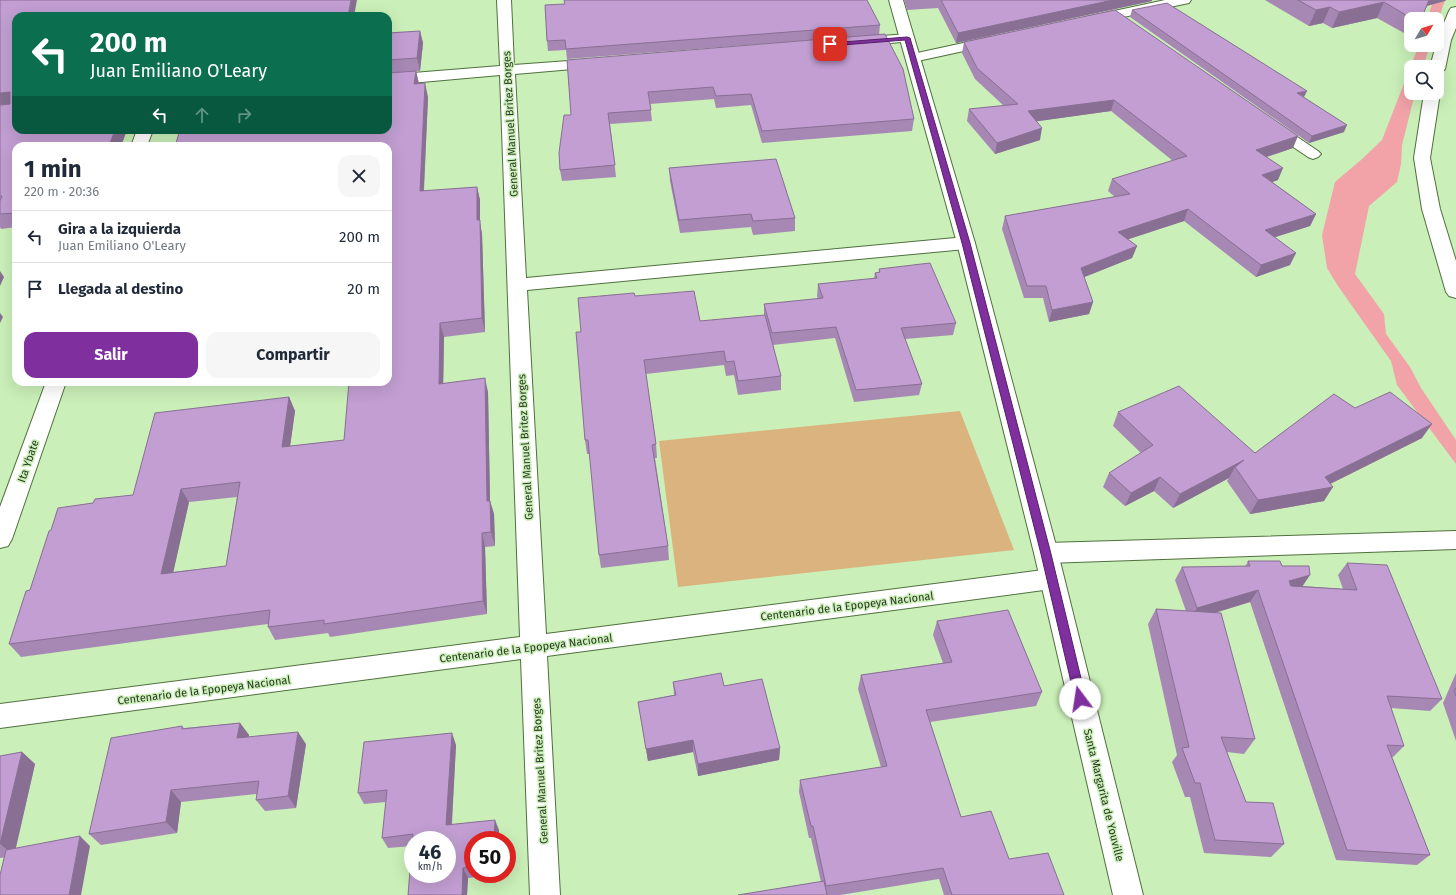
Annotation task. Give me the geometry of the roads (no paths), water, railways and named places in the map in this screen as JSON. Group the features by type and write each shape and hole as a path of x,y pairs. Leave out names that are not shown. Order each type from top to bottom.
{"street":[{"name":"General Manuel Britez Borges","path":"504,0 545,895"},
{"name":"Santa Margarita de Youville","path":"896,0 966,243 1046,554 1128,895"},
{"path":"1076,23 1184,0"},
{"path":"1439,60 1444,40 1456,11"},
{"path":"844,43 907,38"},
{"path":"913,58 1006,38"},
{"path":"392,80 610,62"},
{"path":"1431,100 1422,158 1431,209 1456,292"},
{"path":"518,285 966,243"},
{"name":"Ita Ybate","path":"0,539 55,386"},
{"path":"1046,554 1456,540"},
{"name":"Centenario de la Epopeya Nacional","path":"0,716 1051,579"}],"lane":[{"path":"1115,15 1128,24"},
{"path":"1262,118 1313,154"}]}
